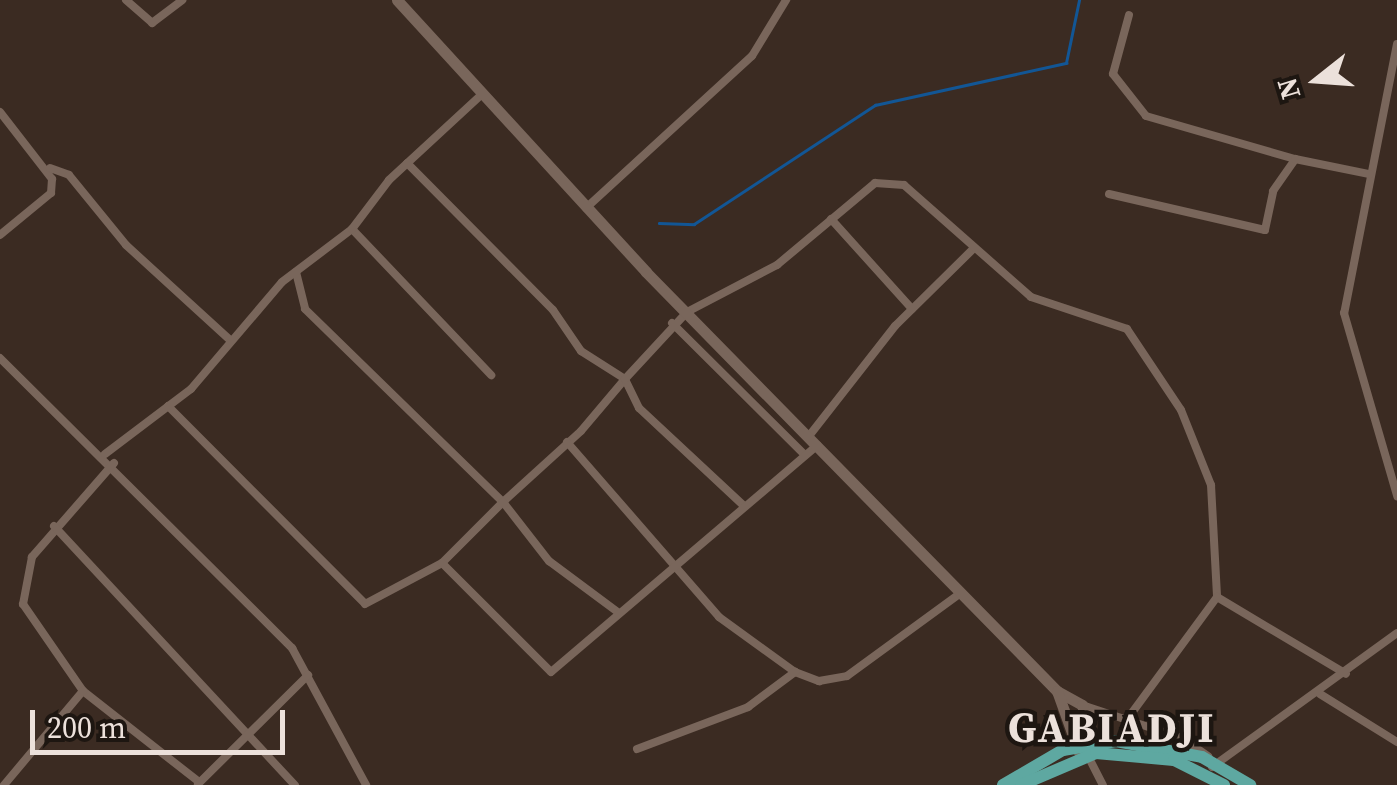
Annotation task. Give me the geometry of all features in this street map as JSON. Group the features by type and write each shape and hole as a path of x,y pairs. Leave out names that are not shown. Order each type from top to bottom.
{"main road":[{"path":"1003,785 1087,750 1158,744 1250,785"},
{"path":"1021,785 1087,750"},
{"path":"1212,767 1224,785"}],"street":[{"path":"126,0 152,22 182,0"},
{"path":"397,0 480,96 586,208 1058,691 1082,705 1128,718 1212,767 1320,694 1397,632"},
{"path":"586,208 652,138 752,56 786,0"},
{"path":"1129,15 1113,74 1146,116 1295,160 1369,174"},
{"path":"1397,44 1344,320 1397,496"},
{"path":"105,454 168,406 296,272 352,229 407,163 480,96"},
{"path":"0,112 50,168 68,174 126,245 231,341"},
{"path":"1109,194 1265,230 1273,191 1295,160"},
{"path":"407,163 553,310 581,351 625,380 639,408 743,505"},
{"path":"0,235 51,193 50,168"},
{"path":"168,406 364,604 442,563 567,442 672,323 777,265 876,183 894,180 972,250 1036,300 1094,314 1147,347 1210,484 1217,596 1128,718"},
{"path":"831,219 912,309"},
{"path":"352,229 491,375"},
{"path":"442,563 551,672 676,569 804,454 912,309 972,250"},
{"path":"296,272 305,308 503,502 549,560 619,613"},
{"path":"672,323 804,454"},
{"path":"0,358 114,463 308,675 366,785"},
{"path":"567,442 743,642 795,672 819,681 847,676 962,592"},
{"path":"114,463 54,526 29,564 24,604 83,692 198,783 246,728 308,675"},
{"path":"54,526 295,785"},
{"path":"1217,596 1346,674"},
{"path":"637,749 748,707 795,672"},
{"path":"1058,691 1103,785"},
{"path":"4,785 83,692"},
{"path":"1320,694 1397,742"},
{"path":"1082,705 1087,750"}],"waterway":[{"path":"659,223 694,224 875,105 1066,63 1079,0"}],"district":[{"name":"GABIADJI","path":"1112,727"}]}
